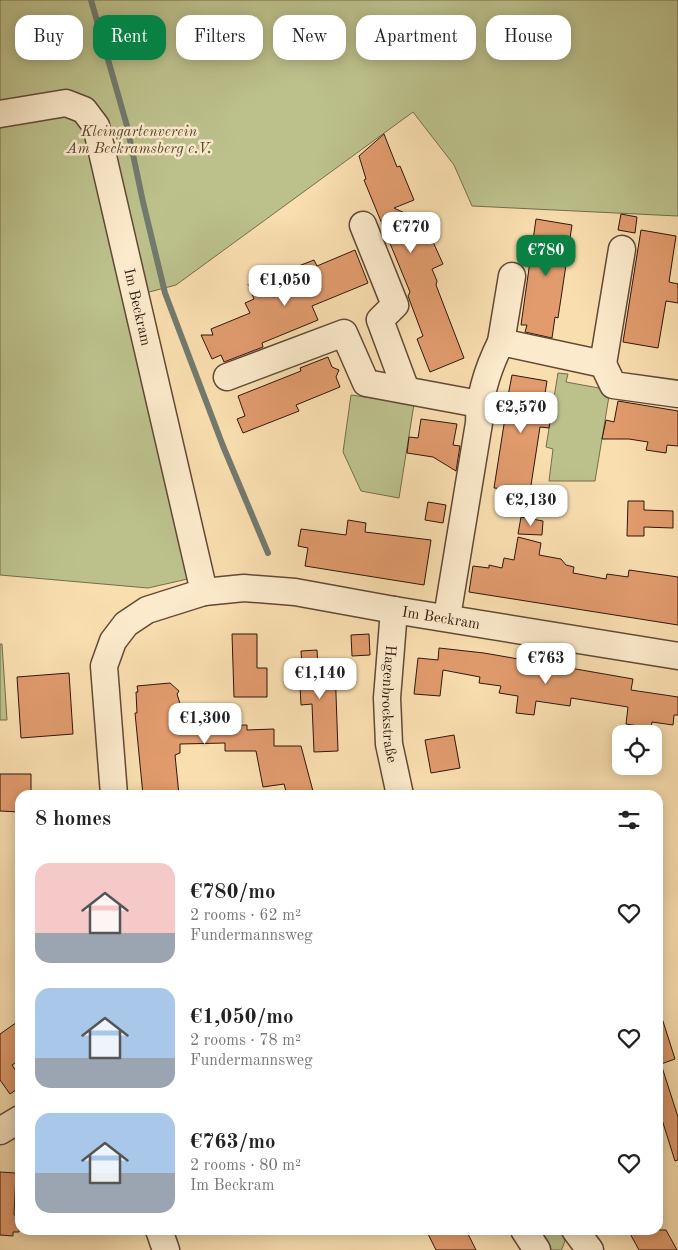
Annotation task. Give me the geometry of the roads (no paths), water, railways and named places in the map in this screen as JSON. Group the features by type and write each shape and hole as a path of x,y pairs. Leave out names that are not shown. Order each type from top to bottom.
{"street":[{"name":"Im Beckram","path":"0,114 66,103 84,110 96,126 204,592"},
{"path":"227,377 380,320 395,305 364,226"},
{"path":"622,249 603,364 613,385 678,394"},
{"path":"447,617 479,423 479,404 490,364 501,342 512,276"},
{"path":"380,320 406,390"},
{"path":"344,333 366,383 479,404"},
{"path":"501,342 603,364"},
{"name":"Im Beckram","path":"114,790 104,666 113,641 126,624 147,610 204,592 244,588 295,592 678,656"},
{"name":"Hagenbrockstraße","path":"394,610 386,698 389,744 399,790"},
{"path":"0,1131 15,1121"},
{"path":"161,1235 166,1250"},
{"path":"527,1235 537,1250"}],"waterway":[{"path":"91,0 127,126 165,293 223,446 268,553"}],"park label":[{"name":"Kleingartenverein Am Beckramsberg e.V.","path":"139,140"}]}
